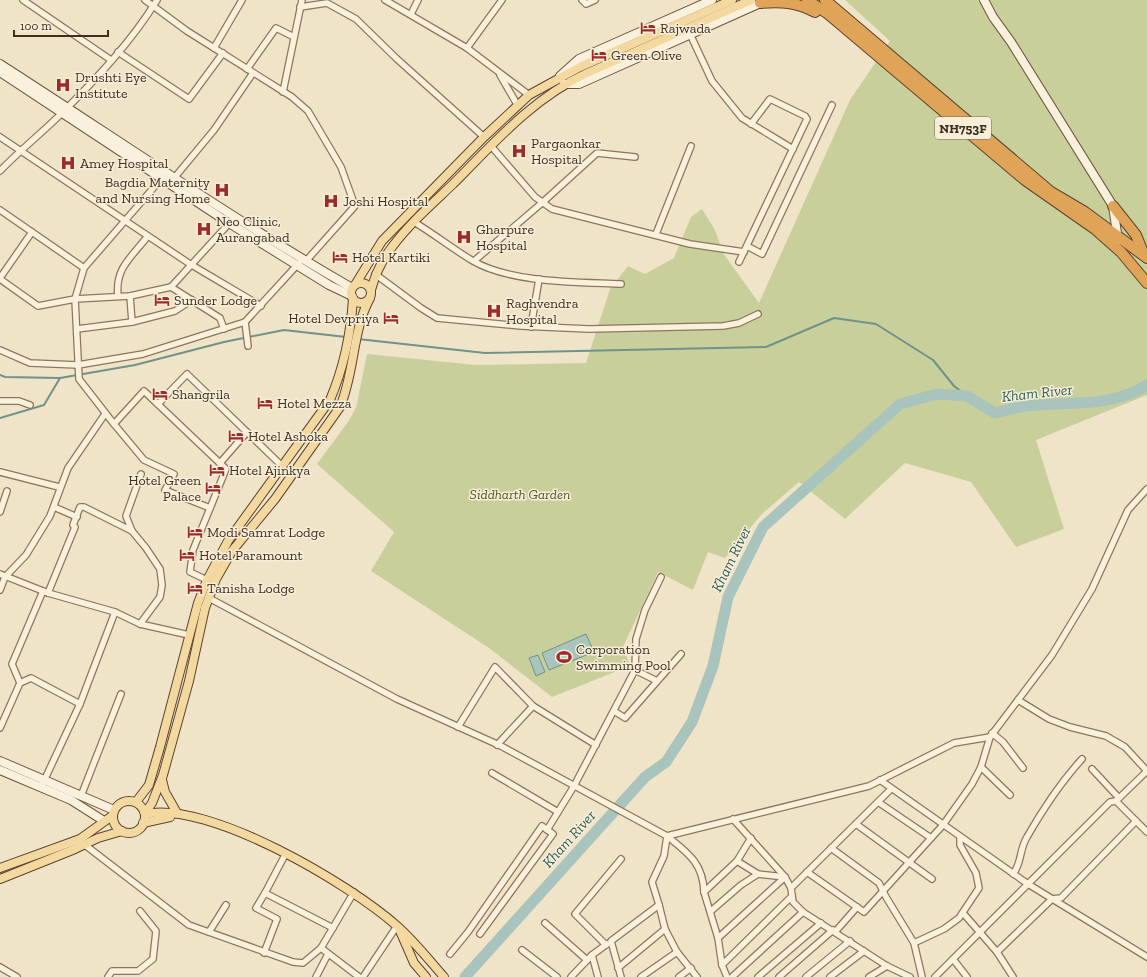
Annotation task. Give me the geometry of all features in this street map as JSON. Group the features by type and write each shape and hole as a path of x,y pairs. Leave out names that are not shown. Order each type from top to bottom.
{"highway":[{"name":"NH753F","path":"807,0 827,13 1025,180 1095,229 1121,252 1147,283"},
{"name":"NH753F","path":"825,0 1051,192 1085,212 1146,257"},
{"path":"759,1 782,1 804,6 846,29"},
{"path":"1113,206 1136,235 1146,257"}],"main road":[{"path":"143,824 145,814 152,803 162,779 209,598 216,580 232,551 275,499 340,407 348,390 353,292 382,241 484,137 529,95 732,0"},
{"path":"582,70 759,1"},
{"path":"136,802 149,784 198,603 207,580 233,533 283,467 330,400 351,349 370,294 375,274 391,247 414,222 534,104 561,81"},
{"path":"353,292 364,283 370,294"},
{"path":"353,292 361,303 370,294"},
{"path":"162,779 164,792 177,813"},
{"path":"0,868 80,839 113,813 117,805 126,800 136,802 145,814"},
{"path":"113,813 114,825 127,833 136,831 143,824 163,818 189,816"},
{"path":"145,814 177,813 208,820 286,853 354,892 398,926 442,974"},
{"path":"0,879 85,845 98,838 122,831"},
{"path":"398,926 414,963 426,977"}],"street":[{"path":"23,0 111,60"},
{"path":"0,350 30,363 78,365 143,354 245,322 355,206 340,167 308,111 283,92 187,31 145,0"},
{"path":"0,171 65,110 133,36 158,0"},
{"path":"214,48 242,0"},
{"path":"283,92 302,0"},
{"path":"385,0 467,48 529,95"},
{"path":"411,14 418,0"},
{"path":"467,48 502,0"},
{"path":"582,0 586,4 595,0"},
{"path":"712,0 579,59 561,81 579,84 759,1"},
{"path":"984,0 993,17 1078,148 1113,206 1121,252"},
{"path":"300,7 327,3 356,19 397,59 484,137"},
{"path":"175,177 214,130 276,28 294,36"},
{"path":"690,34 712,81 742,118 794,149"},
{"path":"118,52 189,99 222,54"},
{"path":"0,64 162,178 302,262 329,285 353,292"},
{"path":"0,72 175,177 232,220"},
{"path":"499,73 518,106"},
{"path":"739,262 807,119 805,116 770,99 751,124"},
{"path":"747,246 762,254 832,105"},
{"path":"0,137 148,237 261,306"},
{"path":"491,146 535,196 552,209 656,234 690,244 744,252"},
{"path":"656,234 691,146"},
{"path":"474,261 597,153 635,157"},
{"path":"162,178 84,268 75,299 79,379 105,414 144,460 174,474 165,490 210,508"},
{"path":"0,210 84,268"},
{"path":"32,232 0,278 38,306 75,299 130,296 171,286 232,220"},
{"path":"414,222 474,261 489,268 550,281 621,284"},
{"path":"118,296 117,283 119,272 148,237"},
{"path":"375,274 437,318 531,327 589,329 723,326 739,323 758,314"},
{"path":"531,327 539,279"},
{"path":"171,286 220,318 224,329"},
{"path":"130,296 132,322"},
{"path":"76,329 132,322 175,311 192,300"},
{"path":"245,322 248,346"},
{"path":"158,404 187,374 283,467"},
{"path":"114,424 144,392 226,469 193,550 190,572 207,580"},
{"path":"0,401 19,401 30,405"},
{"path":"0,590 2,575 26,555 54,507 59,487 68,468 105,414"},
{"path":"220,463 247,432"},
{"path":"0,472 59,487"},
{"path":"140,624 160,597 162,585 160,569 132,531 126,516 141,474"},
{"path":"807,872 864,912 884,892 943,825 981,767 991,735 1052,655 1092,589 1128,510 1147,489"},
{"path":"0,512 7,491"},
{"path":"54,507 77,517"},
{"path":"20,683 12,664 75,527 74,525 80,507 84,507 132,531"},
{"path":"2,575 46,592 115,612 140,624 189,635"},
{"path":"547,830 574,786 636,670 636,639 645,610 660,577"},
{"path":"209,598 397,700 497,744 666,836 694,859 704,878 704,892 711,911 718,938 722,965 727,977"},
{"path":"43,784 80,704 115,612"},
{"path":"614,711 625,718 681,654"},
{"path":"458,727 495,668 533,706 596,745"},
{"path":"636,670 657,681"},
{"path":"0,728 20,683 31,678 80,704"},
{"path":"81,796 121,694"},
{"path":"935,977 1110,802 1117,800 1147,771 1125,747 1106,736 1070,727 1049,719 1018,700"},
{"path":"497,744 533,706"},
{"path":"666,836 869,786 954,743 991,735 1003,742 1023,768"},
{"path":"1013,874 1019,867 1021,852 1026,838 1062,781 1082,759"},
{"path":"0,761 71,800 104,821"},
{"path":"981,767 1010,794"},
{"path":"1092,769 1117,800 1147,832"},
{"path":"0,770 81,796 113,813"},
{"path":"492,773 558,812"},
{"path":"880,780 1028,884 1147,957"},
{"path":"791,888 892,789"},
{"path":"878,802 931,838"},
{"path":"733,819 785,876 791,888 793,902 803,912 887,966 910,977"},
{"path":"997,952 1052,899 1061,898 1136,821"},
{"path":"856,824 932,879"},
{"path":"450,954 468,932 542,826 553,834 480,934"},
{"path":"666,836 664,856 652,882 665,929 677,952 697,977"},
{"path":"914,944 944,929 959,918 979,888 976,873 960,845 960,837"},
{"path":"704,892 737,861 751,838"},
{"path":"85,845 189,924 264,953 303,964 321,948 354,892"},
{"path":"831,848 879,882 914,944 922,977"},
{"path":"264,953 277,919 256,908 286,853"},
{"path":"621,859 575,914 608,943 621,977"},
{"path":"737,861 758,874 785,876"},
{"path":"711,911 741,885 758,874"},
{"path":"718,938 785,876"},
{"path":"265,893 333,928"},
{"path":"722,965 792,896"},
{"path":"209,932 226,905"},
{"path":"571,977 592,955 659,905"},
{"path":"779,977 834,931 858,907"},
{"path":"108,977 112,970 138,971 153,959 156,931 140,911"},
{"path":"732,977 803,912"},
{"path":"963,913 997,952 1014,977"},
{"path":"545,923 587,960"},
{"path":"758,977 821,923"},
{"path":"363,977 398,926"},
{"path":"618,968 665,929"},
{"path":"806,977 850,941"},
{"path":"321,948 359,977"},
{"path":"522,950 557,977"},
{"path":"830,977 864,950"},
{"path":"642,977 677,952"},
{"path":"316,977 328,954"},
{"path":"592,955 598,977"},
{"path":"953,959 967,977"},
{"path":"0,966 17,977"},
{"path":"869,977 887,966"},
{"path":"679,977 691,968"}],"green space":[{"name":"Siddharth Garden","path":"845,0 1147,0 1147,395 1036,440 1064,529 1016,547 971,482 905,463 845,519 799,482 762,514 725,558 708,552 693,590 658,572 623,647 630,666 552,697 489,648 371,571 394,532 317,464 348,422 356,408 367,354 476,365 586,363 610,289 628,266 645,274 674,258 691,217 702,209 715,230 723,253 759,303 850,100 890,41"}],"water":[{"path":"586,634 594,652 549,670 542,653"},
{"path":"538,655 545,672 536,676 529,658"}],"waterway":[{"path":"358,339 485,353 766,347 834,318 876,324 933,360 954,386 967,396"},
{"path":"0,418 44,405 60,378 135,365 224,342 284,330 346,337"},
{"path":"0,375 5,377 60,378"},
{"name":"Kham River","path":"465,977 645,777 666,762 692,722 713,666 728,597 763,527 900,404 937,394 967,396 995,413 1035,405 1101,401 1132,393 1147,385"}],"place":[{"name":"Rajwada","path":"648,28"},
{"name":"Green Olive","path":"599,55"},
{"name":"Drushti Eye Institute","path":"63,85"},
{"name":"Pargaonkar Hospital","path":"519,151"},
{"name":"Amey Hospital","path":"68,163"},
{"name":"Bagdia Maternity and Nursing Home","path":"222,190"},
{"name":"Joshi Hospital","path":"331,201"},
{"name":"Neo Clinic, Aurangabad","path":"204,229"},
{"name":"Gharpure Hospital","path":"464,237"},
{"name":"Hotel Kartiki","path":"340,257"},
{"name":"Sunder Lodge","path":"162,300"},
{"name":"Raghvendra Hospital","path":"494,311"},
{"name":"Hotel Devpriya","path":"391,318"},
{"name":"Shangrila","path":"160,394"},
{"name":"Hotel Mezza","path":"265,403"},
{"name":"Hotel Ashoka","path":"236,436"},
{"name":"Hotel Ajinkya","path":"217,470"},
{"name":"Hotel Green Palace","path":"213,488"},
{"name":"Modi Samrat Lodge","path":"195,532"},
{"name":"Hotel Paramount","path":"187,555"},
{"name":"Tanisha Lodge","path":"195,588"},
{"name":"Corporation Swimming Pool","path":"564,657"}]}
